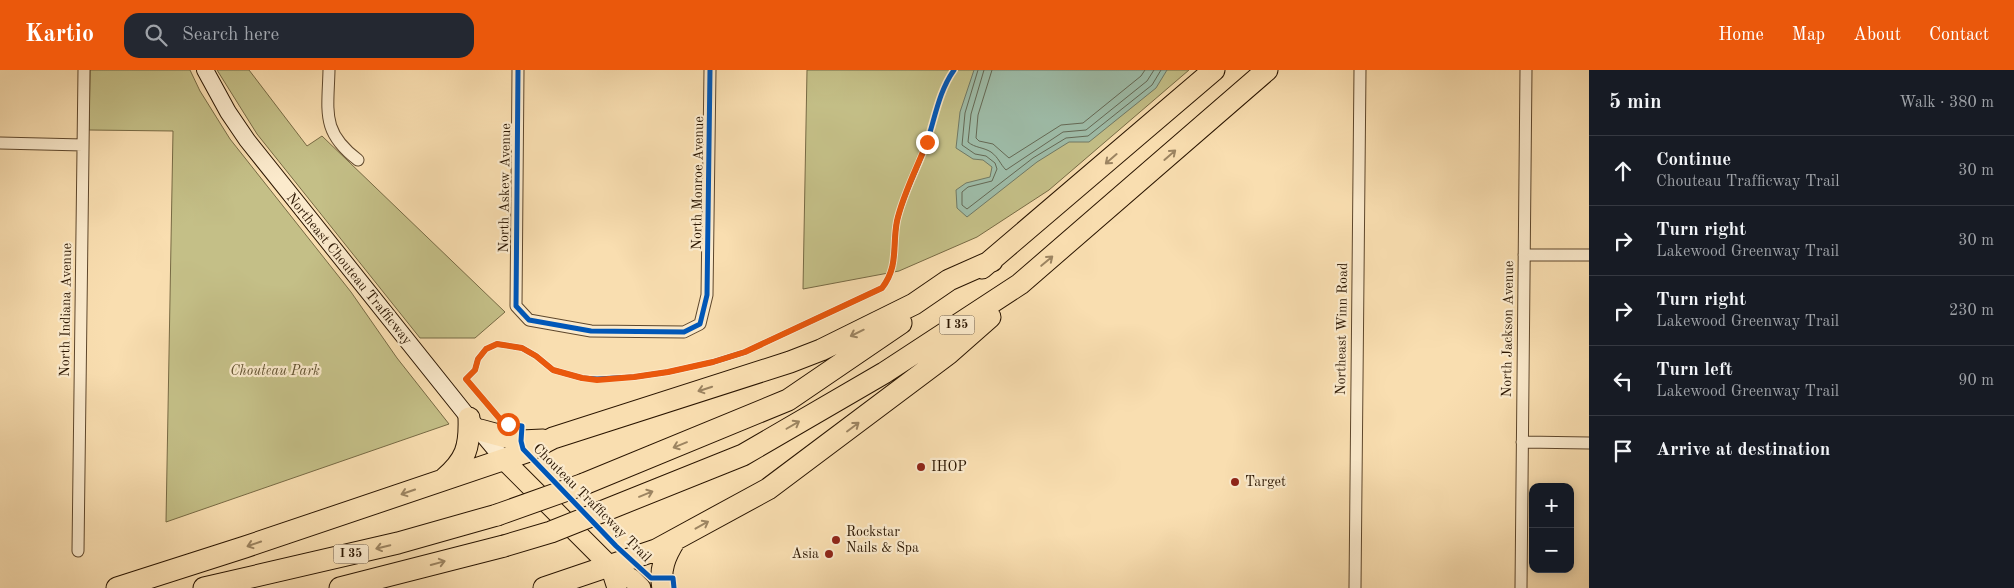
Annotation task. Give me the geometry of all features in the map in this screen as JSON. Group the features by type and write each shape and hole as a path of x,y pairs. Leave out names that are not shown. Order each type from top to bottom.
{"highway":[{"name":"I 35","path":"204,588 398,544 497,515 584,484 788,400 992,261 1214,70"},
{"name":"I 35","path":"340,588 551,532 743,455 884,373 1020,284 1267,70"},
{"path":"118,588 245,548 504,460 526,452 553,438 790,362 821,350 914,304 949,280 992,261"},
{"path":"545,588 656,550 768,489 948,354 1006,302 1020,284"},
{"path":"441,481 456,469 466,452 474,424 521,441 553,438"},
{"path":"663,588 662,569 666,555 674,540"},
{"path":"545,588 575,586 588,588"}],"main road":[{"name":"Northeast Chouteau Trafficway","path":"205,70 228,112 247,140 504,460"},
{"path":"504,460 610,566 632,579 641,588"},
{"path":"610,566 617,588"}],"street":[{"name":"North Indiana Avenue","path":"78,551 84,70"},
{"path":"328,70 328,113 332,129 340,144 358,160"},
{"name":"North Askew Avenue","path":"516,306 518,70"},
{"name":"North Monroe Avenue","path":"516,306 529,320 591,331 684,332 700,324 707,295 710,70"},
{"name":"Northeast Winn Road","path":"1355,588 1360,70"},
{"name":"North Jackson Avenue","path":"1521,588 1526,70"},
{"path":"0,143 83,145"},
{"path":"1524,255 1589,255"},
{"path":"1522,442 1589,443"}],"green space":[{"name":"Chouteau Park","path":"90,70 190,70 200,91 230,139 351,292 397,358 449,424 166,522 173,131 89,130"},
{"path":"217,70 249,70 307,146 322,136 505,312 475,338 420,338 257,134"},
{"path":"807,70 1189,70 1049,190 977,237 899,271 803,289"}],"water":[{"path":"974,70 1167,70 1156,88 1089,142 1069,142 1037,162 967,217 957,208 956,190 966,183 990,177 992,167 983,160 973,159 956,148 960,112"}],"cycle path":[{"path":"518,70 516,306 529,320 591,331 684,332 700,324 707,295 710,70"},
{"name":"Chouteau Trafficway Trail","path":"674,588 673,578 651,578 616,546 523,449 521,441 522,426 508,424 500,419 466,379 475,370 478,359 486,349 497,344 522,348 536,356 553,370 582,378 634,377 668,372 713,362 745,352 882,288 891,272 893,264 897,221 900,211 927,142 941,96 954,70"}],"place":[{"name":"IHOP","path":"921,467"},
{"name":"Target","path":"1235,482"},
{"name":"Rockstar Nails & Spa","path":"836,540"},
{"name":"Asia","path":"829,554"}],"route":[{"path":"508,424 500,419 466,379 475,370 478,359 486,349 497,344 522,348 536,356 553,370 564,375 597,380 634,377 713,362 745,352 873,294 882,288 889,278 894,263 897,223 901,207 927,142"}]}
